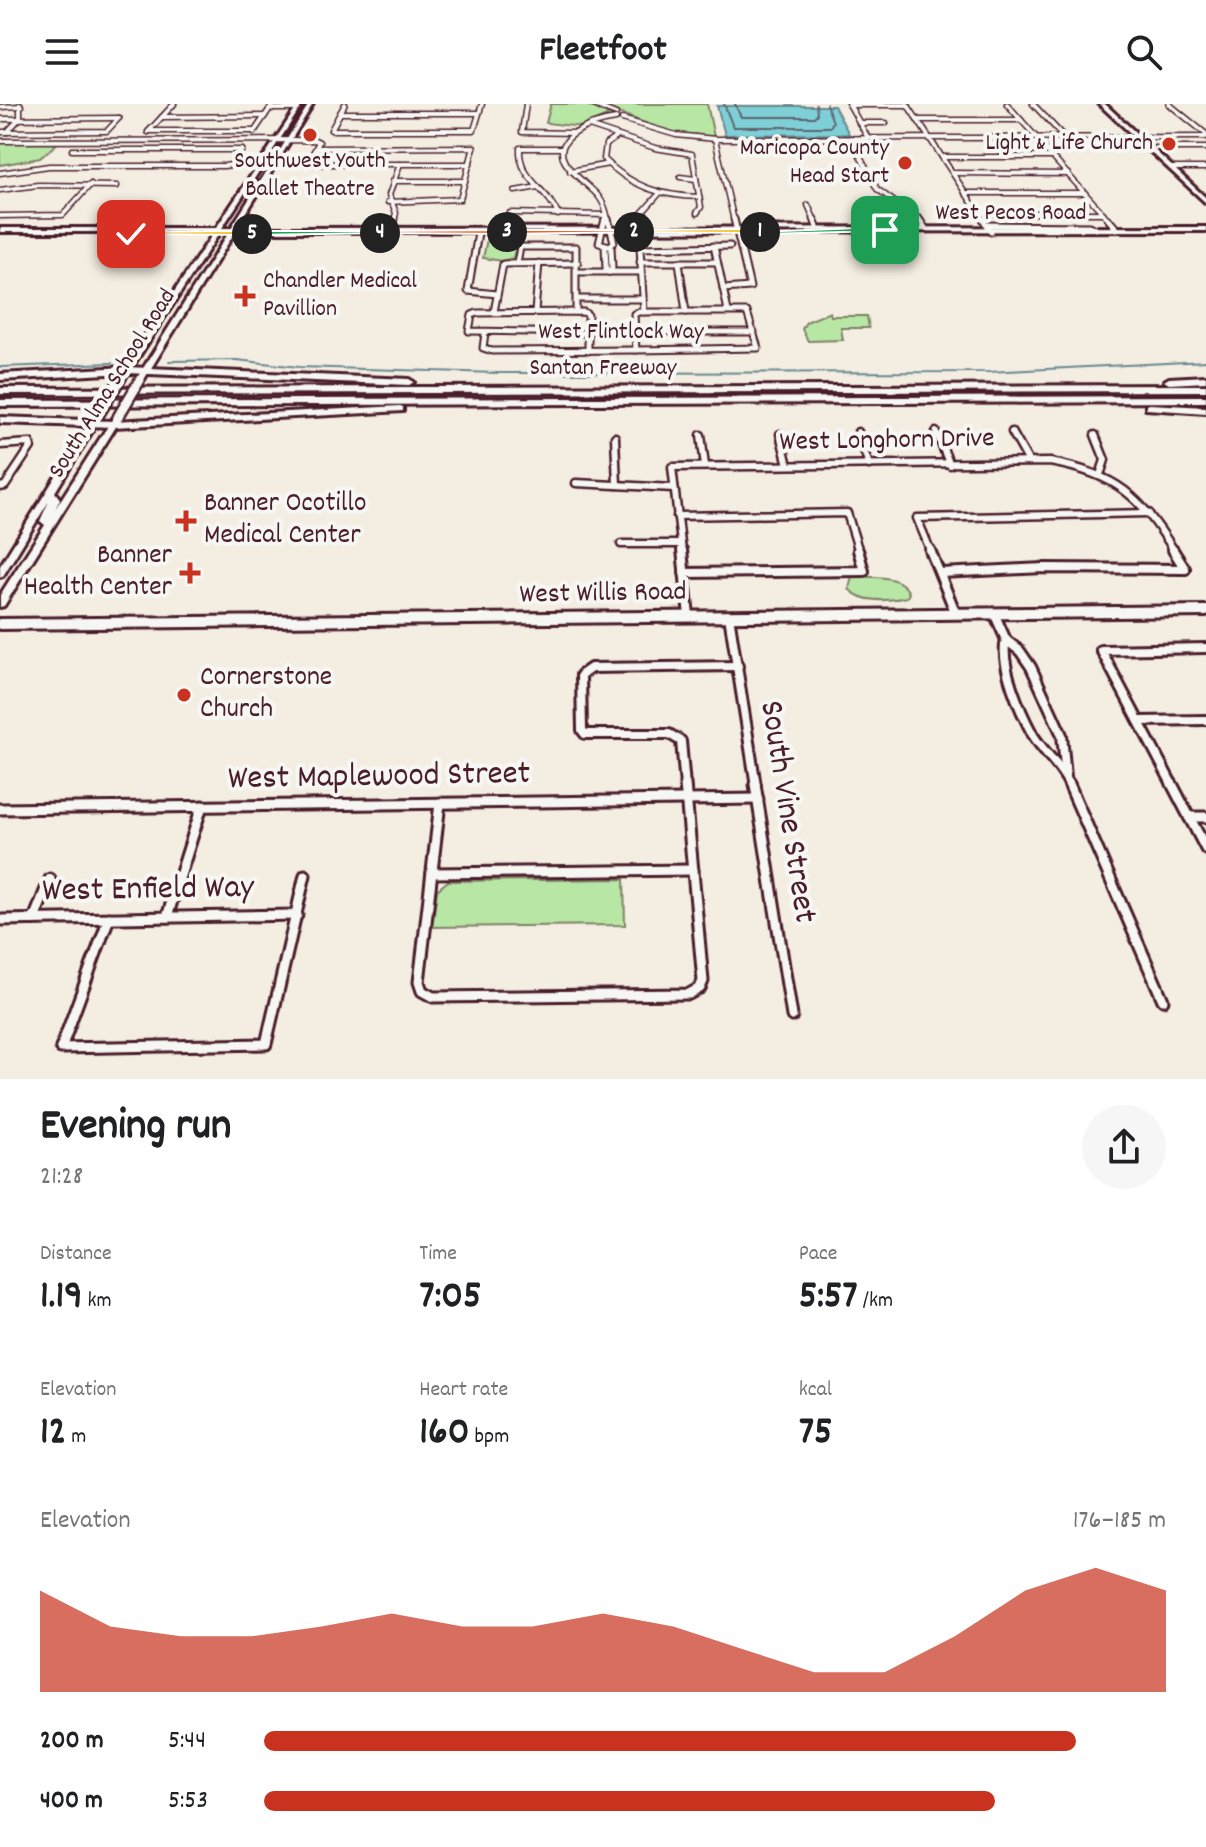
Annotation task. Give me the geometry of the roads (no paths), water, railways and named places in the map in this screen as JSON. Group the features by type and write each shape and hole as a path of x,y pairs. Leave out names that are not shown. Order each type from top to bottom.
{"highway":[{"path":"0,377 124,373 632,389"},
{"path":"998,389 1206,379"},
{"name":"Santan Freeway","path":"0,391 1206,388"},
{"name":"Santan Freeway","path":"0,403 1206,399"},
{"path":"982,400 1206,410"},
{"path":"0,421 116,420 592,401"}],"main road":[{"name":"South Alma School Road","path":"0,603 311,104"},
{"path":"1105,104 1206,194"},
{"name":"South Alma School Road","path":"0,574 124,373 300,106"},
{"path":"1140,137 1155,148 1206,201"},
{"name":"West Pecos Road","path":"735,230 817,227 1206,231"},
{"path":"859,232 888,228"},
{"name":"West Pecos Road","path":"391,231 478,233 607,230"},
{"name":"West Pecos Road","path":"0,232 1206,231"},
{"path":"0,421 79,425 84,430 82,441"},
{"path":"49,524 45,521 55,499 51,492"}],"street":[{"path":"141,140 174,104"},
{"path":"345,104 331,130 474,130 482,104"},
{"path":"426,113 429,104"},
{"path":"526,104 522,132 575,133"},
{"path":"591,104 613,116 676,135 715,139 1206,136"},
{"path":"868,138 849,104 907,104 989,229"},
{"path":"1007,104 1036,137"},
{"path":"1033,104 1064,137"},
{"path":"1169,104 1206,136"},
{"path":"0,107 20,105 20,118 0,140"},
{"path":"247,140 272,106 300,106"},
{"path":"340,113 479,113"},
{"path":"162,117 265,116"},
{"path":"607,230 599,243 608,246 614,244 607,230 602,200 570,171 562,159 562,148 575,133 613,116"},
{"path":"0,119 119,118 107,131 0,132"},
{"path":"917,120 1021,120"},
{"path":"859,123 886,123"},
{"path":"589,126 655,148 692,154 701,207 697,213"},
{"path":"149,131 255,131"},
{"path":"618,136 604,149 604,159 609,164 644,190 699,197"},
{"path":"851,138 877,189 918,217 925,228"},
{"path":"715,139 750,287 723,289"},
{"path":"0,140 317,141 307,164 470,164"},
{"path":"0,173 49,166 231,165 242,150 72,150 83,140"},
{"path":"316,148 474,147 460,199 388,202"},
{"path":"558,215 554,202 521,169 520,148 562,148"},
{"path":"650,153 655,148"},
{"path":"1155,148 1206,148"},
{"path":"1045,149 1117,229"},
{"path":"143,167 158,150"},
{"path":"942,157 1052,157"},
{"path":"391,231 396,213 388,202 400,164"},
{"path":"570,171 609,164"},
{"path":"1174,168 1206,168"},
{"path":"953,173 1068,174"},
{"path":"680,177 696,179"},
{"path":"393,181 465,181"},
{"path":"0,216 63,215 91,184"},
{"path":"32,193 38,185"},
{"path":"0,190 38,185 117,186"},
{"path":"515,191 538,187"},
{"path":"965,193 1085,193"},
{"path":"641,214 659,194"},
{"path":"808,205 817,227"},
{"path":"510,213 606,215"},
{"path":"979,213 1103,213"},
{"path":"478,233 468,291 497,294"},
{"path":"608,246 612,268 609,272"},
{"path":"644,312 639,249 642,246 730,246"},
{"path":"714,246 728,311"},
{"path":"517,263 520,247 576,247 576,312"},
{"path":"640,262 717,262"},
{"path":"679,262 686,312"},
{"path":"535,312 539,263"},
{"path":"494,312 503,264 578,263"},
{"path":"577,272 641,272"},
{"path":"577,299 643,299"},
{"path":"635,332 754,332 747,312 635,313 635,332 636,351"},
{"path":"587,333 470,332 474,313 587,313 588,351"},
{"name":"West Flintlock Way","path":"485,333 484,350 636,351 758,349 754,332"},
{"path":"858,432 869,465"},
{"path":"936,432 950,465"},
{"path":"1012,432 1029,462"},
{"path":"780,434 788,465"},
{"path":"701,435 705,466"},
{"path":"941,573 998,573 1044,568 1185,569 1149,513 1125,486 1101,472 1105,460 1095,435"},
{"path":"615,437 617,485"},
{"path":"0,445 30,443 31,447 2,486"},
{"name":"West Longhorn Drive","path":"674,488 672,467 1029,462 1078,465 1101,472"},
{"path":"576,483 674,488 689,616"},
{"path":"677,516 847,513 864,571 684,573"},
{"path":"956,614 917,518 1149,513"},
{"path":"621,544 681,544"},
{"name":"West Willis Road","path":"0,624 1206,611"},
{"path":"994,613 1006,640 1020,651 1031,667 1062,735 1066,777"},
{"name":"South Vine Street","path":"729,616 792,1016"},
{"path":"1006,640 1003,651 1005,666 1033,734 1066,777 1163,1000"},
{"path":"1206,648 1101,650 1206,849"},
{"path":"440,803 419,982 422,991 433,997 689,994 700,988 703,981 681,741 677,736 585,734 582,730 581,675 584,670 738,666"},
{"path":"1139,721 1206,720"},
{"name":"West Maplewood Street","path":"0,809 758,799"},
{"path":"167,917 202,806"},
{"path":"1189,817 1206,817"},
{"path":"432,873 693,870"},
{"path":"109,918 61,1048 266,1044 305,875"},
{"path":"34,919 50,879"},
{"name":"West Enfield Way","path":"0,920 297,915"}],"water":[{"path":"717,106 834,106 849,134 725,135"}],"waterway":[{"path":"169,361 237,360 299,367 498,373 988,372 1206,361"},
{"path":"0,367 112,363"}],"place":[{"name":"Southwest Youth Ballet Theatre","path":"310,135"},
{"name":"Light & Life Church","path":"1169,144"},
{"name":"Maricopa County Head Start","path":"905,163"},
{"name":"Chandler Medical Pavillion","path":"245,296"},
{"name":"Banner Ocotillo Medical Center","path":"186,521"},
{"name":"Banner Health Center","path":"190,573"},
{"name":"Cornerstone Church","path":"184,695"}]}
